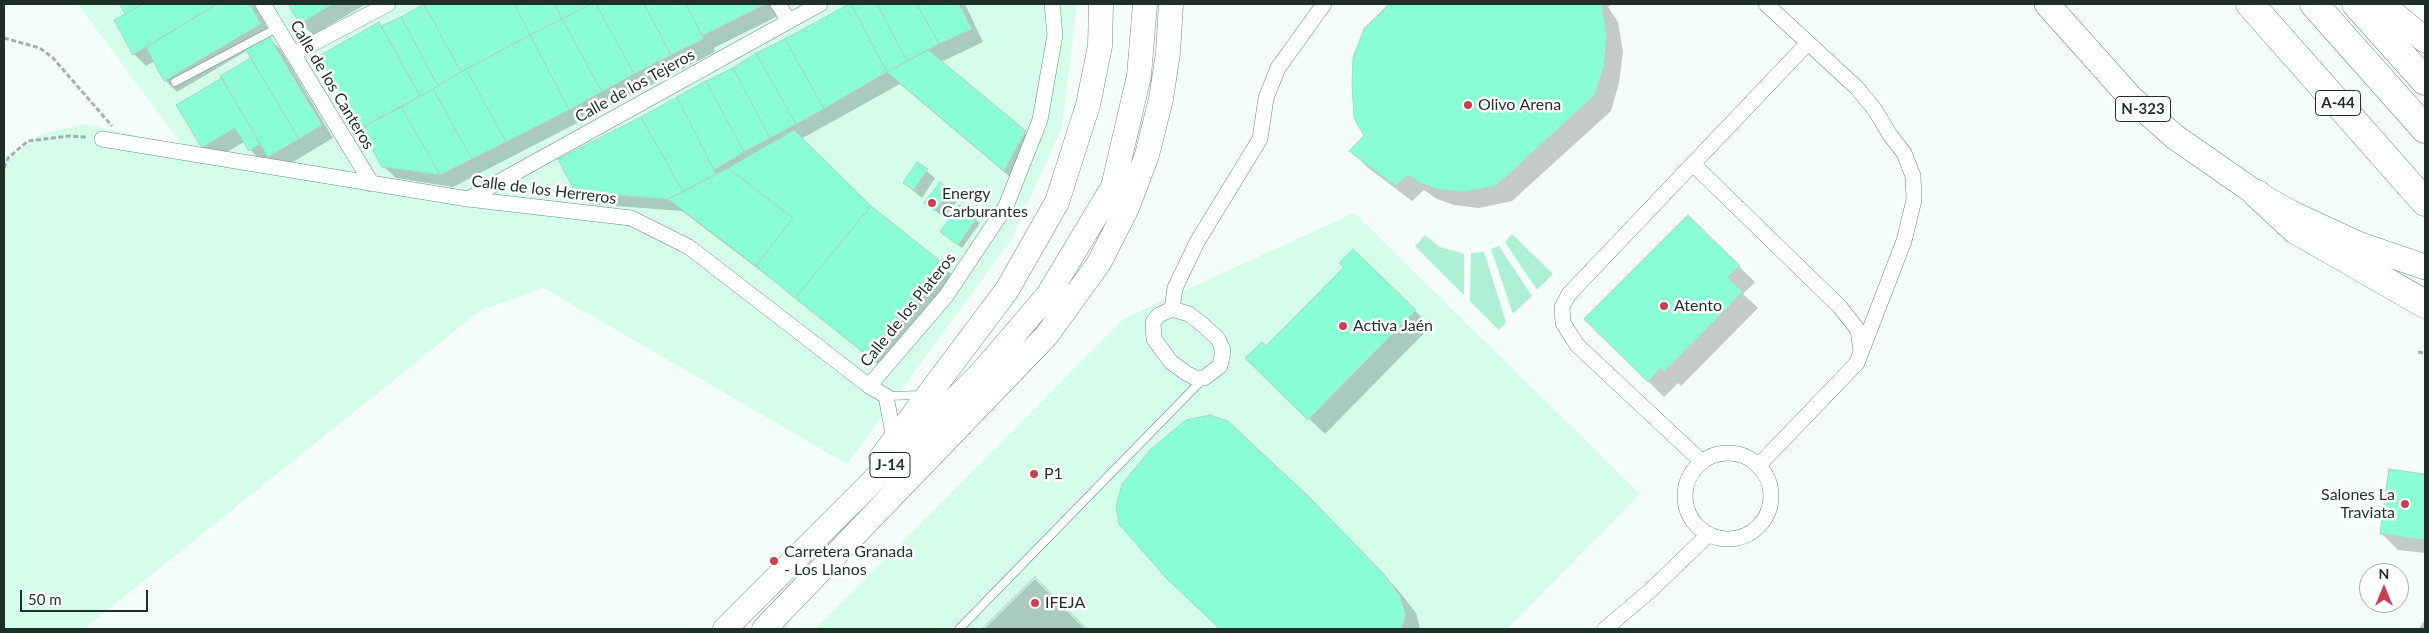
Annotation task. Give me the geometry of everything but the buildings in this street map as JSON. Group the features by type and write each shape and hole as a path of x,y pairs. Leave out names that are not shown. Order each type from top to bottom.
{"highway":[{"name":"N-323","path":"2047,4 2130,98 2175,137 2257,194 2291,213 2358,244 2425,267"},
{"name":"A-44","path":"2250,4 2425,202"},
{"name":"A-44","path":"2314,4 2425,128"},
{"path":"2356,4 2425,81"},
{"path":"2382,4 2425,40"},
{"path":"2257,194 2296,230 2425,304"}],"main road":[{"path":"838,518 894,439 937,392 1007,290 1057,202 1088,105 1100,46 1101,4"},
{"name":"J-14","path":"726,629 983,371 1048,295 1113,187 1139,76 1145,4"},
{"name":"J-14","path":"764,629 1047,335 1099,263 1127,208 1147,155 1161,99 1168,53 1171,4"}],"street":[{"name":"Calle de los Canteros","path":"263,4 372,184"},
{"path":"293,54 388,4"},
{"path":"778,4 789,21"},
{"name":"Calle de los Tejeros","path":"468,199 820,4"},
{"name":"Calle de los Plateros","path":"869,386 946,296 1006,206 1040,120 1055,35 1052,4"},
{"path":"1172,309 1175,288 1198,242 1260,139 1266,98 1278,68 1324,4"},
{"path":"1758,466 1858,363 1904,241 1914,200 1913,176 1904,153 1890,135 1875,110 1857,88 1807,44 1766,4"},
{"path":"1701,461 1577,345 1564,323 1562,307 1569,294 1807,44"},
{"name":"Calle de los Herreros","path":"102,139 468,199 631,218 689,247 869,386 886,396"},
{"path":"1694,164 1840,307 1858,330 1861,351 1858,363"},
{"path":"1172,309 1189,314 1218,339 1223,350 1220,366 1204,378 1195,378 1186,374 1171,362 1154,339 1153,322 1159,316 1172,309"},
{"path":"886,396 894,439"},
{"path":"1727,452 1747,457 1758,466 1768,479 1771,494 1768,510 1760,524 1740,537 1724,538 1709,534 1693,522 1685,503 1686,483 1690,474 1701,461 1727,452"},
{"path":"1605,629 1652,589 1709,534"}],"lane":[{"path":"175,82 277,28"},
{"path":"958,383 1025,313 1048,295"},
{"path":"959,629 1204,378"},
{"path":"886,396 937,392"}],"path":[{"path":"4,38 40,48 54,58 109,120 120,142"},
{"path":"4,168 8,158 28,141 70,136 102,139"},
{"path":"2418,352 2425,353"}],"shaded area":[{"path":"78,4 1077,4 1062,127 1011,240 847,464 544,288 481,310 84,629 4,629 4,164 41,134 84,124 183,146"},
{"path":"1354,213 1640,494 1507,629 815,629 1125,318"},
{"path":"1512,234 1553,274 1537,290 1505,242"},
{"path":"1425,235 1440,247 1464,254 1464,295 1415,246"},
{"path":"1499,246 1532,296 1513,314 1491,249"},
{"path":"1484,252 1506,322 1499,330 1470,301 1471,253"}],"place":[{"name":"Olivo Arena","path":"1468,105"},
{"name":"Energy Carburantes","path":"932,203"},
{"name":"Atento","path":"1664,306"},
{"name":"Activa Jaén","path":"1343,326"},
{"name":"P1","path":"1034,474"},
{"name":"Salones La Traviata","path":"2405,504"},
{"name":"Carretera Granada - Los Llanos","path":"774,561"},
{"name":"IFEJA","path":"1035,603"}]}
